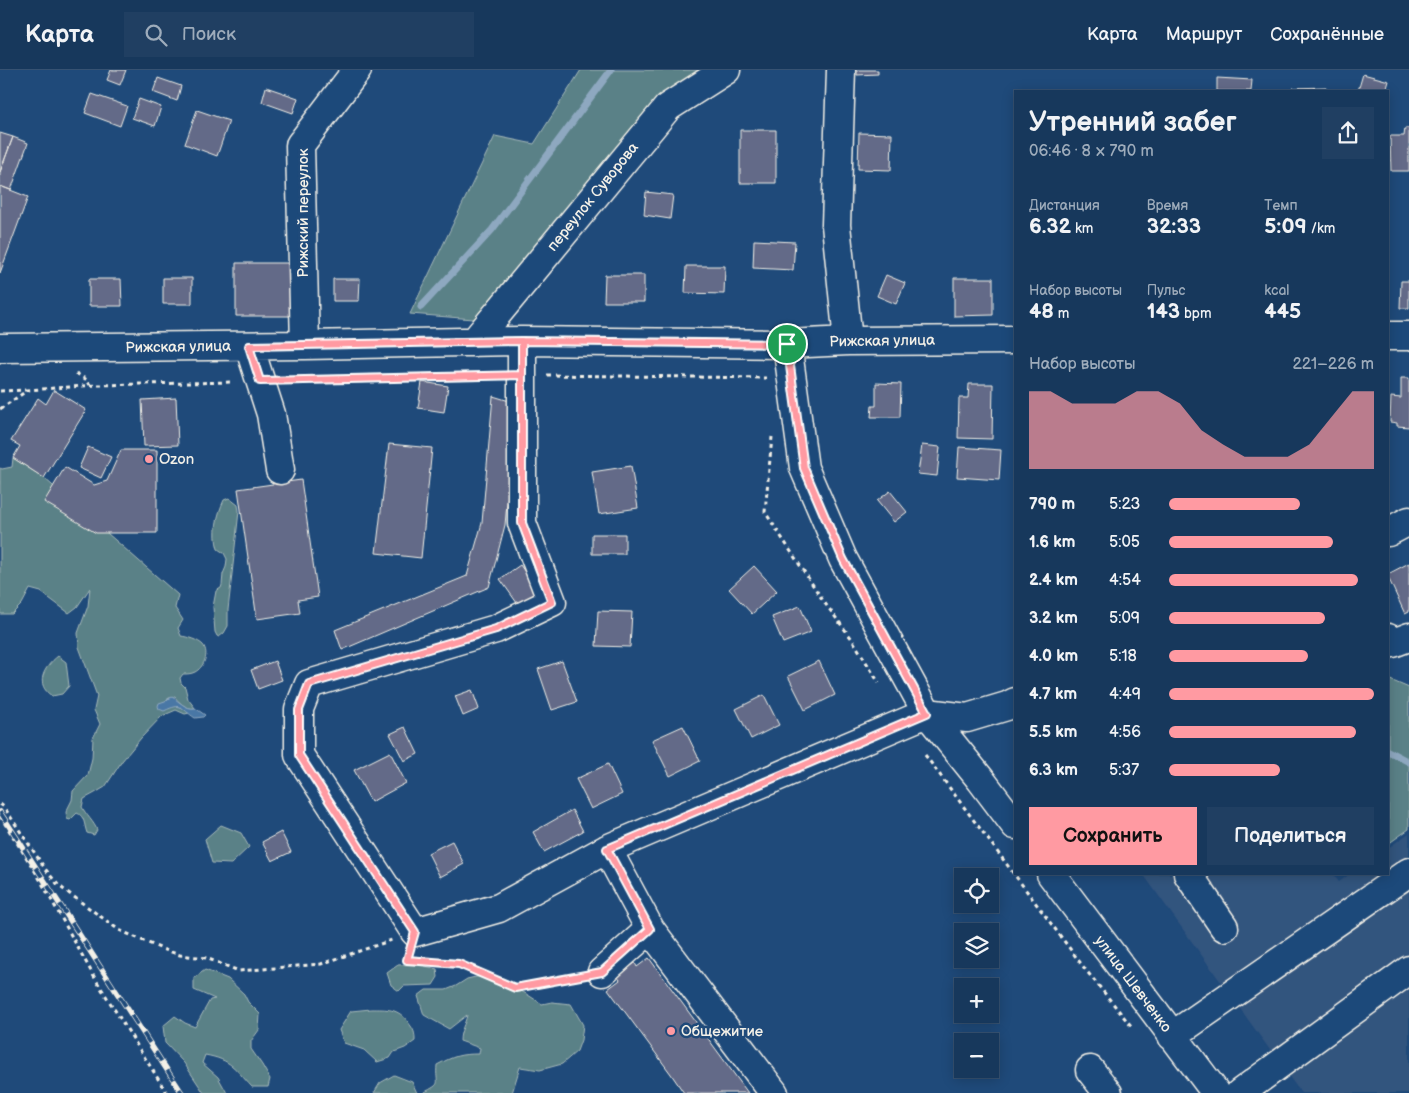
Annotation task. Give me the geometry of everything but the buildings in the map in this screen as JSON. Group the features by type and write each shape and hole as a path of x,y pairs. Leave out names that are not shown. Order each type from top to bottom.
{"street":[{"name":"Рижский переулок","path":"305,345 300,145 357,70"},
{"name":"переулок Суворова","path":"474,342 668,107 726,70"},
{"path":"841,70 836,225 848,341"},
{"path":"1389,336 1409,336"},
{"name":"Рижская улица","path":"0,348 522,341 787,344 848,341 1014,340"},
{"path":"522,341 522,523 552,602 496,629 309,684 299,710 299,755 415,932 499,908 607,849 927,713 967,718 1014,702"},
{"path":"787,344 804,468 843,559 927,713 1014,824"},
{"path":"249,346 271,414 280,470"},
{"path":"1389,531 1409,521"},
{"path":"1389,639 1393,643 1409,637"},
{"path":"607,849 650,929 774,1093"},
{"path":"1172,1036 1409,872"},
{"name":"улица Шевченко","path":"1052,875 1216,1093"},
{"path":"1189,875 1224,927"},
{"path":"602,972 650,929"},
{"path":"1240,1093 1409,970"},
{"path":"1090,1070 1108,1093"}],"path":[{"path":"0,391 97,385 522,375 792,378"},
{"path":"0,409 28,390"},
{"path":"0,804 59,886 119,930 180,955 206,958 239,970 322,964 415,932"},
{"path":"0,816 38,876 96,980 167,1093"},
{"path":"415,932 407,960 459,964 515,988 602,972"}],"shaded area":[{"path":"172,697 205,715 195,718 181,707 164,711 159,709 159,703"},
{"path":"1409,833 1409,1093 1301,1093 1144,875 1334,875 1339,882 1349,875 1389,875 1389,847"}],"green space":[{"path":"581,70 701,70 658,98 474,319 410,314 495,136 534,144"},
{"path":"13,458 44,478 178,595 175,608 183,620 178,628 181,636 201,643 206,652 205,660 198,670 183,674 180,678 188,699 195,708 184,706 175,697 165,701 181,707 189,713 185,714 176,710 162,716 122,761 105,787 84,799 82,807 97,830 94,835 87,833 80,814 77,813 70,820 67,819 66,812 72,800 73,791 88,775 92,758 93,738 100,724 94,710 97,696 79,647 78,633 88,606 90,588 77,607 69,613 41,592 30,589 22,604 12,614 0,614 0,468 12,467"},
{"path":"229,498 238,505 239,511 228,610 228,626 219,637 215,632 213,607 216,591 222,585 227,559 224,553 218,549 216,530 224,500"},
{"path":"58,656 66,662 69,686 62,694 52,696 43,686 42,681 45,670"},
{"path":"1389,679 1409,688 1409,829 1389,843"},
{"path":"221,825 241,833 249,847 231,864 212,863 205,839"},
{"path":"418,964 437,969 438,977 433,985 404,986 399,991 391,985 387,973 398,965"},
{"path":"205,970 228,979 244,994 248,1002 260,1014 259,1030 251,1041 251,1049 270,1079 268,1087 252,1087 227,1062 205,1055 202,1063 218,1077 227,1093 204,1093 184,1063 165,1043 163,1026 175,1016 195,1027 210,1000 215,999 194,990 194,978"},
{"path":"484,975 507,983 542,1004 552,1002 571,1004 583,1025 577,1051 562,1064 540,1070 520,1067 512,1093 423,1093 434,1087 437,1083 437,1065 457,1056 479,1054 480,1048 460,1041 467,1015 449,1029 424,1015 418,996 426,990 446,990 467,979"},
{"path":"387,1009 400,1014 413,1029 415,1041 405,1048 394,1052 390,1058 377,1062 364,1050 344,1043 339,1030 351,1011"},
{"path":"394,1075 412,1082 417,1093 374,1093 380,1083"}],"waterway":[{"path":"421,307 492,230 611,70"},
{"path":"1389,752 1409,762"}],"railway":[{"path":"0,812 182,1093"}],"place":[{"name":"Ozon","path":"149,459"},
{"name":"Общежитие","path":"671,1031"}],"route":[{"path":"787,344 522,341 522,375 260,381 249,346 522,341 522,523 552,602 496,629 309,684 299,710 299,755 415,932 407,960 459,964 515,988 602,972 650,929 607,849 927,713 843,559 804,468 787,344"}]}
